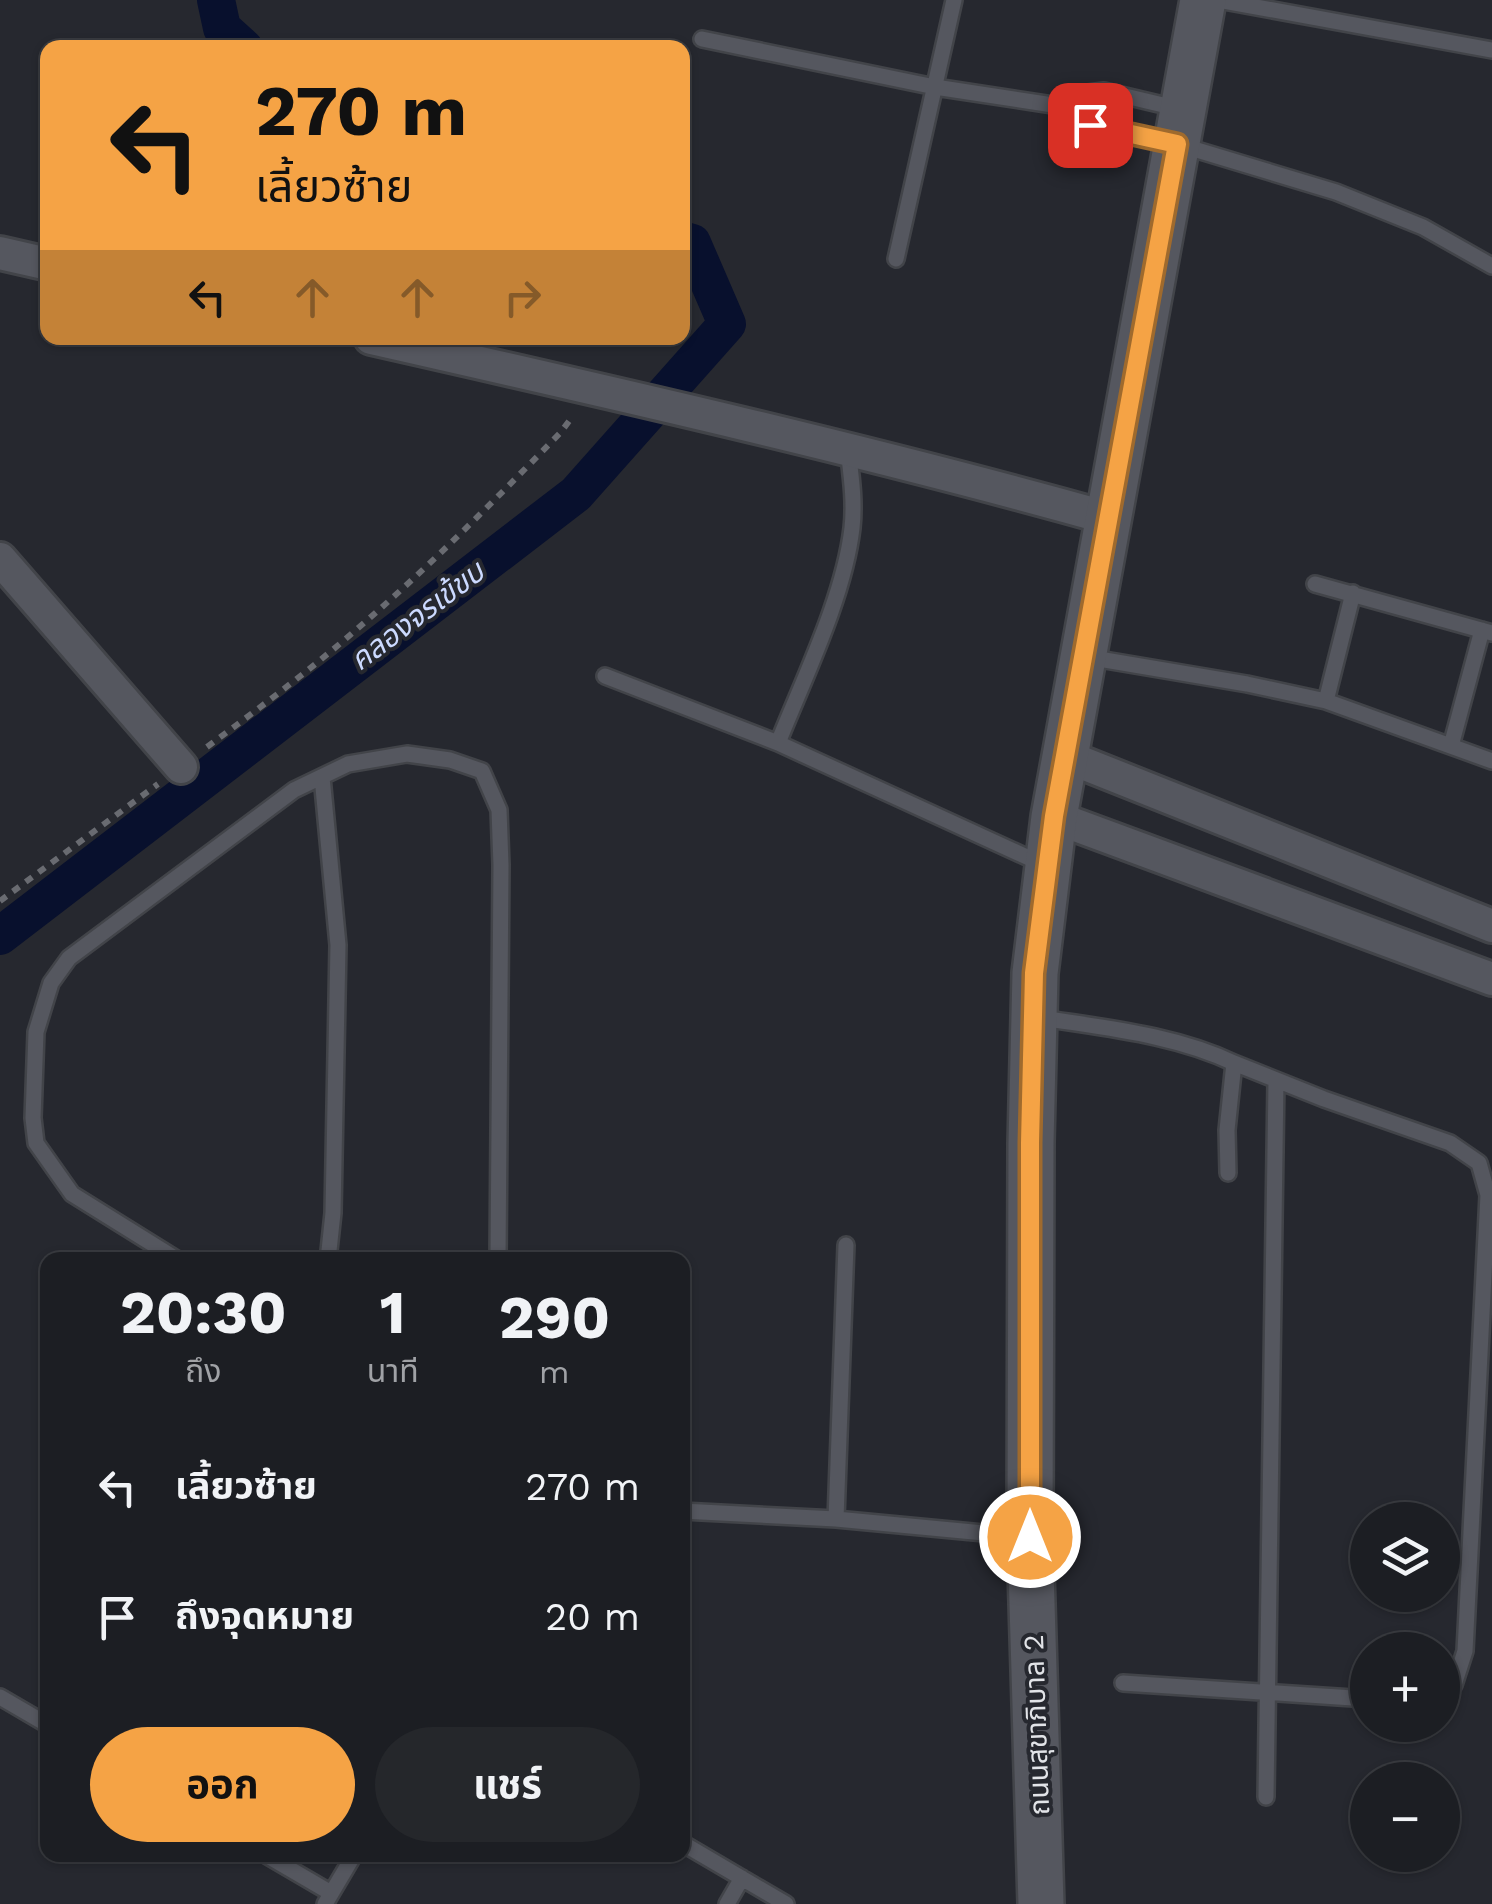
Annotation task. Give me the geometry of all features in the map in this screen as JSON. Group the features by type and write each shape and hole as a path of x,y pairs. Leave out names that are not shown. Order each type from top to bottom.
{"street":[{"name":"ถนนสุขาภิบาล 2","path":"1041,1904 1030,1537 1034,973 1054,816 1204,0"},
{"path":"0,253 40,262"},
{"path":"403,345 848,449 1108,518"},
{"path":"0,558 181,767"},
{"path":"1065,756 1492,926"},
{"path":"1054,816 1492,979"}],"lane":[{"path":"896,259 954,0"},
{"path":"1218,0 1492,50"},
{"path":"702,38 935,87 1066,107 1090,125 1180,127"},
{"path":"1066,107 1088,92 1104,91 1180,127 1423,227 1492,266"},
{"path":"778,744 845,564 854,502 848,449"},
{"path":"1315,584 1487,632 1450,746"},
{"path":"1326,701 1353,593"},
{"path":"1083,656 1326,701 1492,761"},
{"path":"605,676 778,744 1048,867"},
{"path":"165,1252 72,1194 36,1143 36,1032 51,983 70,958 294,790 348,764 407,754 450,760 482,771 499,810 498,1252"},
{"path":"322,777 338,945 329,1252"},
{"path":"1032,1017 1183,1042 1450,1143 1479,1163 1488,1195 1464,1650 1460,1664"},
{"path":"1228,1173 1227,1130 1234,1063"},
{"path":"1266,1797 1276,1080"},
{"path":"836,1519 846,1245"},
{"path":"690,1511 836,1519 1030,1537"},
{"path":"1123,1683 1350,1698"},
{"path":"0,1696 40,1720"},
{"path":"690,1848 786,1904"},
{"path":"276,1862 328,1899 350,1862"},
{"path":"728,1904 742,1878"}],"path":[{"path":"0,900 181,767 364,624 465,531 570,420 575,412 569,382"}],"waterway":[{"name":"คลองจรเข้ขบ","path":"216,0 222,28 235,40"},
{"name":"คลองจรเข้ขบ","path":"0,936 576,494 727,324 690,242"}],"route":[{"path":"1030,1537 1034,973 1054,816 1177,144 1090,125"}]}
